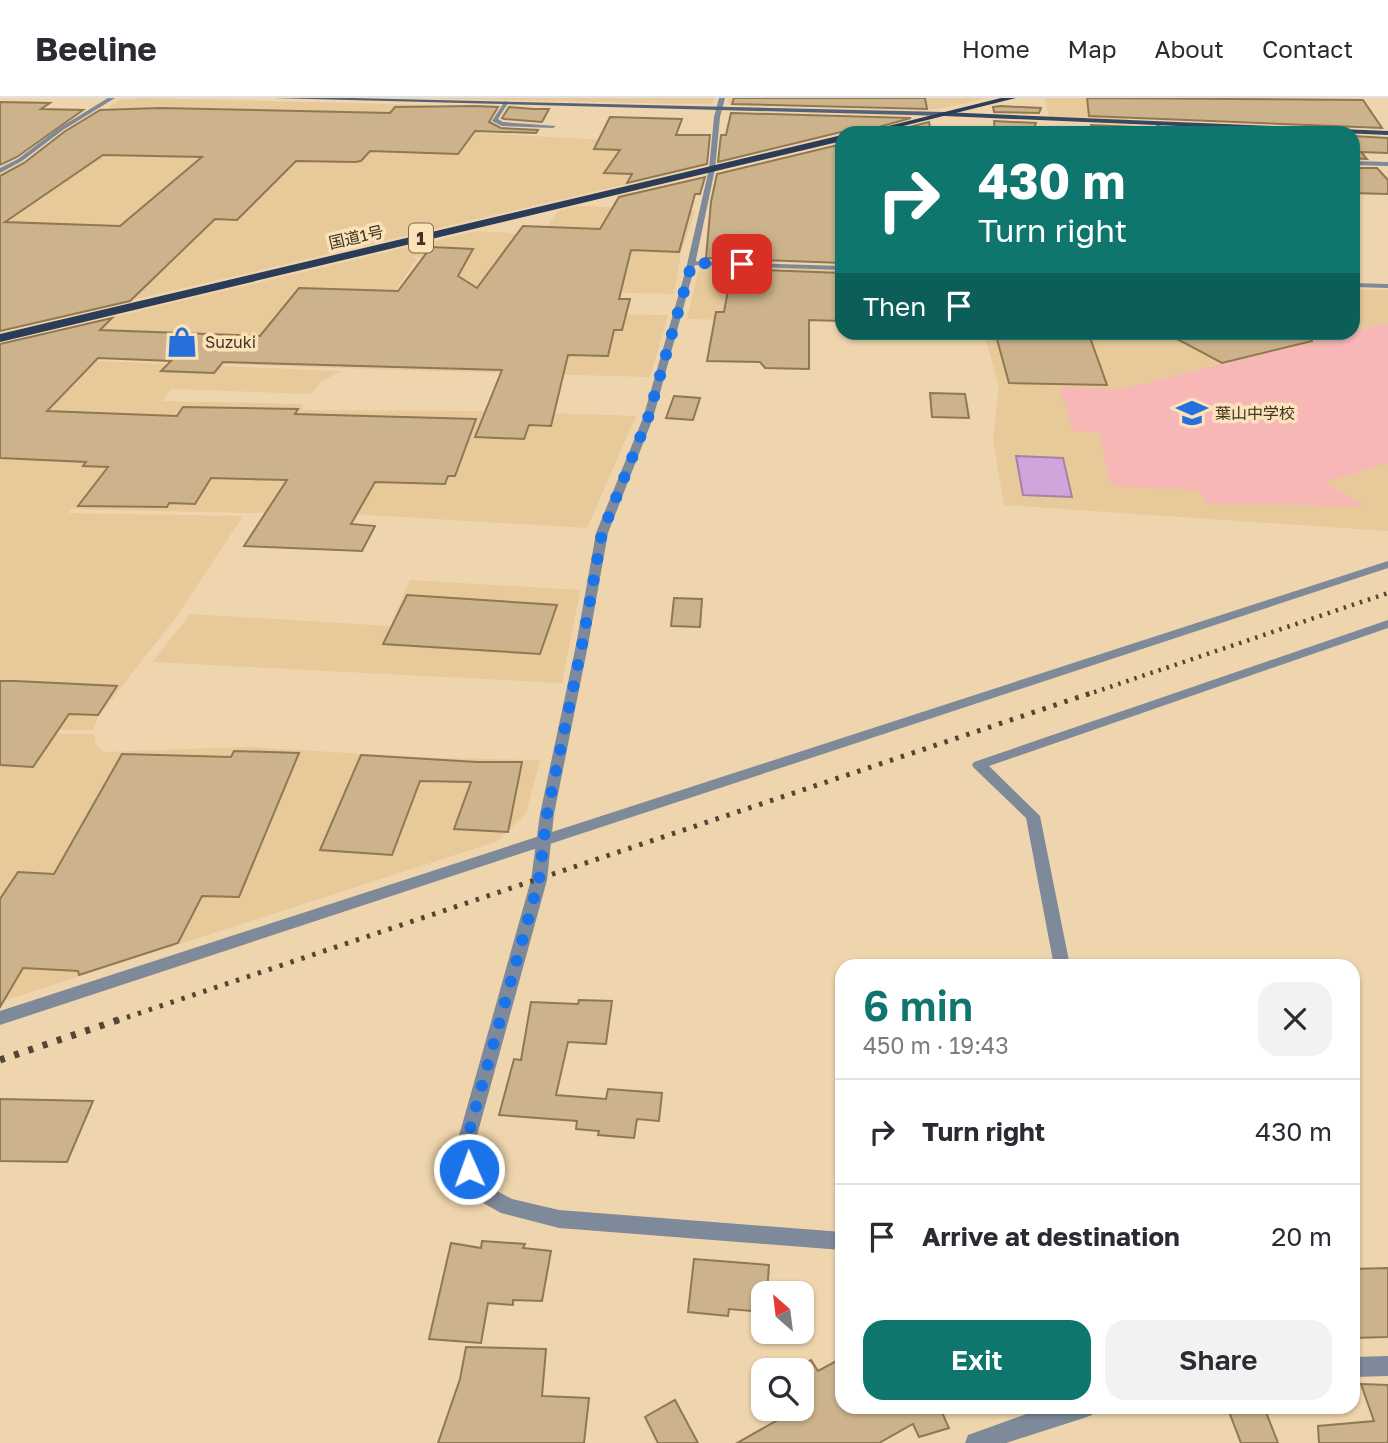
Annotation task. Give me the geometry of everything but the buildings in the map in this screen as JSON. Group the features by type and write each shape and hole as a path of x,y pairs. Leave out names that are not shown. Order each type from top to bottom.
{"highway":[{"path":"894,126 1012,98"},
{"name":"国道1号","path":"0,338 835,140"}],"main road":[{"path":"276,98 945,114 1227,126"},
{"path":"1360,132 1388,133"}],"street":[{"path":"0,171 111,98"},
{"path":"722,98 712,169 692,263 648,418 602,533 542,841 539,880 464,1150 474,1188 508,1207 559,1219 835,1240"},
{"path":"505,103 494,120 502,124 553,126"},
{"path":"1360,163 1388,164"},
{"path":"692,263 835,268"},
{"path":"1360,285 1388,286"},
{"path":"0,1018 1388,564"},
{"path":"1061,959 1033,816 979,765 1388,624"},
{"path":"1360,1367 1388,1366"},
{"path":"976,1443 1058,1414"}],"shaded area":[{"path":"141,98 435,105 419,130 704,145 699,167 0,331 0,179 39,156 221,160 38,155 120,100"},
{"path":"421,98 714,98 712,104 689,104"},
{"path":"729,98 988,98 939,109 738,105 728,103"},
{"path":"1045,98 1161,98 1167,112 1125,112 1128,120 1052,117 1049,116"},
{"path":"580,206 695,211 681,253 674,294 543,291 537,314 668,315 650,377 338,368 368,332 423,258 411,256 417,259 366,332 336,368 17,356 0,344 476,231 541,235 558,211"},
{"path":"699,269 835,269 835,322 687,319"},
{"name":"葉山中学校","path":"1360,289 1388,290 1388,531 1004,505 993,439 999,387 986,340 1360,340"},
{"path":"1388,323 1388,463 1325,482 1366,506 1207,504 1200,490 1111,486 1099,432 1073,431 1060,387 1123,389 1320,340 1360,340 1360,330"},
{"path":"0,357 342,371 322,381 312,394 172,389 163,401 303,404 302,410 483,411 636,416 587,528 302,511 249,513 70,509 68,513 243,516 179,613 98,717 93,730 0,730"},
{"path":"1016,456 1063,458 1072,497 1023,495"},
{"path":"410,580 580,590 562,683 153,662 190,614 390,626"},
{"path":"0,734 94,734 96,745 104,752 246,747 437,758 540,760 526,813 498,841 0,1002"}],"railway":[{"path":"1086,695 1388,593"},
{"path":"116,1021 1091,693"},
{"path":"0,1060 121,1019"}],"place":[{"name":"Suzuki","path":"182,342"},
{"name":"葉山中学校","path":"1192,413"}],"route":[{"path":"469,1169 464,1150 475,1104 539,880 542,841 602,533 648,418 692,263 742,264"}]}
